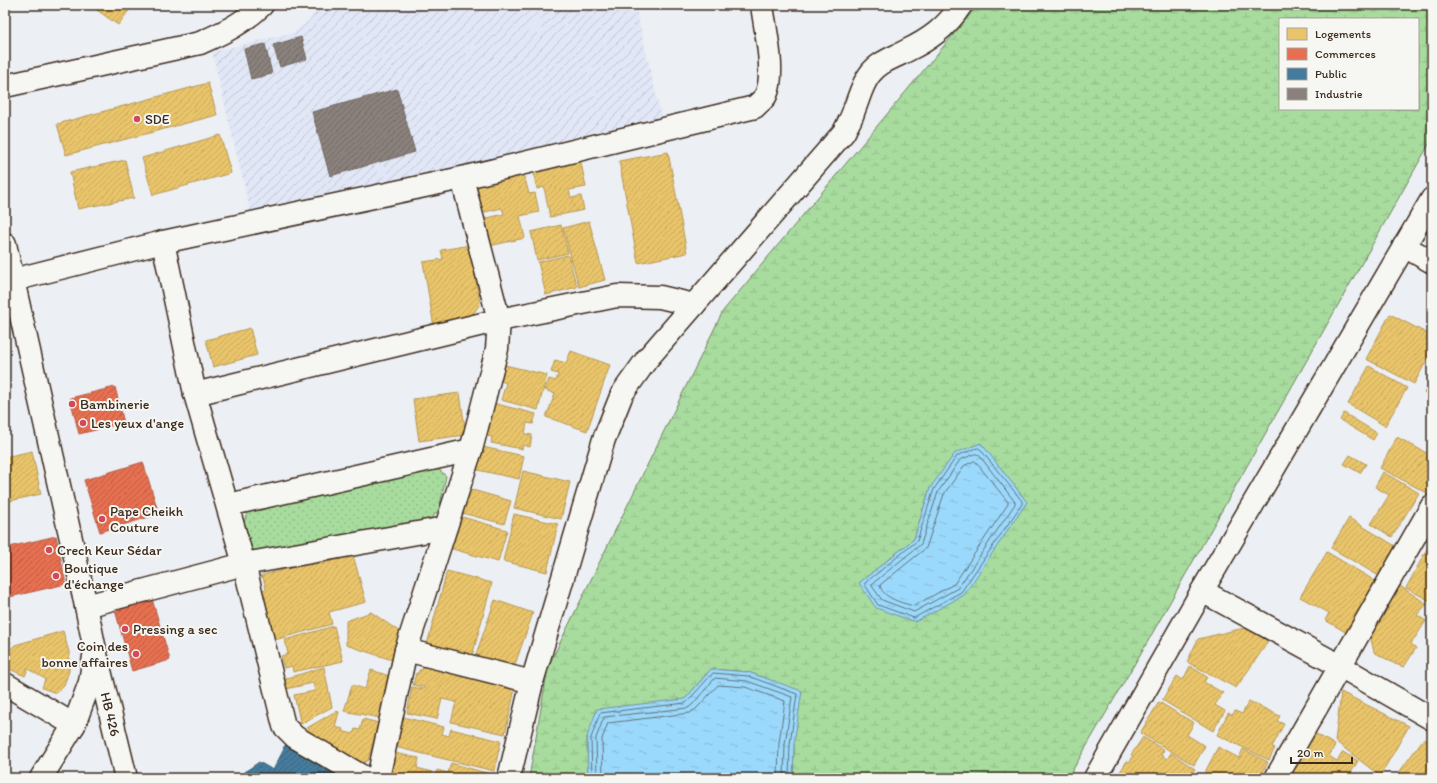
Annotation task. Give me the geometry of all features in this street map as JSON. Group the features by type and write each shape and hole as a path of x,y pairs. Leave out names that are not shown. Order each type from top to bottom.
{"street":[{"path":"5,86 200,43 226,32 248,18 262,5"},
{"path":"9,284 163,242 462,178 755,107 765,97 770,78 762,5"},
{"path":"509,778 532,682 604,439 622,394 647,359 844,132 854,112 861,90 870,74 883,62 932,37 954,16 961,5"},
{"path":"378,778 406,650 470,450 497,349 499,320 462,178"},
{"path":"1095,778 1202,591 1432,200"},
{"path":"163,242 196,394 244,564 284,726 295,737 365,778"},
{"name":"HB 426","path":"5,244 9,284 126,778"},
{"path":"1404,246 1432,262"},
{"path":"196,394 499,320 617,296 660,297 694,305"},
{"path":"228,505 470,450"},
{"path":"1276,778 1340,666 1427,529 1432,506"},
{"path":"86,606 244,564 445,528"},
{"path":"1202,591 1340,666 1432,719"},
{"path":"42,778 74,725 90,682 95,650"},
{"path":"406,650 532,682"},
{"path":"5,684 74,725"}],"shaded area":[{"path":"321,5 635,5 661,116 252,218 212,52 295,32 310,20"}],"green space":[{"path":"978,5 1432,5 1432,139 1148,641 1068,778 793,778 794,745 770,680 748,672 711,669 685,699 671,701 587,737 588,778 529,778 548,667 723,311","holes":["930,488 915,622 859,583 914,539"]},
{"path":"437,468 446,476 439,510 428,522 253,552 244,522 248,510"}],"water":[{"path":"981,443 1027,502 964,595 915,622 876,608 859,583 914,539 930,488 955,453"},
{"path":"711,669 748,672 802,691 794,744 793,778 588,778 587,737 597,709 685,699"}],"building: Logements":[{"path":"90,5 133,5 118,25"},
{"name":"SDE","path":"208,83 217,115 66,155 57,124"},
{"path":"220,135 231,173 153,195 142,158"},
{"path":"668,152 687,253 638,263 619,161"},
{"path":"580,158 586,187 569,190 571,198 581,196 584,210 550,217 544,187 537,189 533,167"},
{"path":"125,160 134,198 78,209 70,172"},
{"path":"524,175 529,194 535,193 539,212 520,216 525,238 489,246 483,219 504,214 502,208 481,213 475,186"},
{"path":"589,221 605,280 579,287 563,228"},
{"path":"561,225 568,253 537,260 531,232"},
{"path":"470,245 480,304 468,321 434,327 423,262 443,259 441,250"},
{"path":"568,255 577,287 546,295 538,262"},
{"path":"1390,314 1432,336 1432,351 1414,384 1366,359"},
{"path":"250,328 257,355 213,367 206,340"},
{"path":"571,351 610,365 587,431 546,417 555,394 545,390 549,379 556,381 558,374 551,372 555,360 566,363"},
{"path":"505,365 547,375 538,410 501,400 506,383 501,381"},
{"path":"1369,366 1407,388 1385,426 1348,404"},
{"path":"1432,380 1432,398 1424,393"},
{"path":"460,393 466,435 419,441 413,399"},
{"path":"489,402 536,414 533,424 527,423 525,434 532,435 530,447 523,445 522,449 491,443 492,437 482,435"},
{"path":"1344,413 1377,433 1373,440 1340,420"},
{"path":"1397,437 1432,456 1432,485 1427,493 1380,468"},
{"path":"478,446 524,456 519,479 473,469"},
{"path":"32,451 41,494 5,502 5,457"},
{"path":"1350,455 1366,464 1360,473 1344,464"},
{"path":"523,471 570,482 561,519 514,508"},
{"path":"1383,472 1419,493 1392,537 1371,524 1389,495 1375,487"},
{"path":"469,489 511,501 504,524 462,513"},
{"path":"514,514 558,524 547,572 503,561"},
{"path":"459,516 507,530 498,562 449,548"},
{"path":"1349,518 1402,550 1384,579 1331,548"},
{"path":"1427,549 1432,552 1432,602 1406,588"},
{"path":"1327,552 1377,582 1347,633 1325,620 1329,613 1300,597"},
{"path":"353,555 366,602 329,612 332,624 271,641 258,591 266,589 263,577 261,578 260,576 319,560 320,564"},
{"path":"447,571 492,583 471,660 426,648"},
{"path":"1397,584 1427,604 1417,615 1426,621 1411,644 1416,648 1404,667 1395,664 1374,652 1370,635 1376,616 1382,619"},
{"path":"495,600 533,613 512,673 474,660"},
{"path":"371,612 400,632 392,660 346,645 346,621"},
{"path":"334,626 343,661 293,672 292,666 284,668 281,656 288,654 285,640"},
{"path":"1248,627 1268,642 1236,688 1187,662 1198,639"},
{"path":"63,631 69,652 69,671 64,685 56,693 42,688 45,679 28,669 25,676 5,667 5,654 15,645"},
{"path":"5,639 11,642 5,651"},
{"path":"431,663 517,680 505,734 451,722 456,702 442,699 437,719 407,713 412,687 423,689 424,687 413,685 416,673 419,673 419,670 422,670 423,666 430,667"},
{"path":"1190,666 1207,677 1204,682 1223,693 1215,705 1225,711 1213,731 1162,700 1177,676 1183,680"},
{"path":"324,667 332,707 295,727 293,724 300,721 294,695 315,691 313,683 286,689 284,679"},
{"path":"371,670 396,678 380,718 344,711 352,685 365,689"},
{"path":"1341,692 1409,726 1380,776 1335,741"},
{"path":"1249,701 1280,716 1277,721 1284,724 1272,747 1275,748 1269,760 1217,735 1228,713 1232,715 1235,711 1242,714"},
{"path":"1159,702 1194,723 1187,735 1205,746 1194,765 1140,733"},
{"path":"336,711 339,712 335,727 343,729 342,731 353,734 355,729 360,730 363,719 379,723 368,760 356,767 295,735"},
{"path":"403,717 444,727 442,734 449,736 451,729 501,741 494,771 395,747"},
{"path":"1313,732 1335,745 1329,756 1337,761 1343,752 1358,761 1348,778 1285,778"},
{"path":"1143,737 1164,750 1161,755 1167,759 1171,753 1195,769 1189,778 1116,778 1127,761 1130,762 1133,756 1131,755"},
{"path":"1424,738 1432,743 1432,778 1395,778"},
{"path":"1218,747 1239,758 1243,749 1268,762 1260,778 1202,778"},
{"path":"394,753 419,758 417,768 432,772 431,778 388,778"},
{"path":"451,763 490,774 489,778 435,778 437,770 448,773"}],"building: Commerces":[{"path":"115,387 124,423 79,434 70,398"},
{"path":"143,462 159,514 100,532 84,480"},
{"path":"56,536 66,584 5,598 5,548"},
{"path":"152,599 170,660 132,671 115,610"}],"building: Public":[{"path":"291,738 357,778 236,778 259,762 273,770 284,749 283,748"}],"building: Industrie":[{"path":"301,37 307,59 280,67 273,45"},
{"path":"265,44 272,74 251,79 244,49"},
{"path":"397,89 415,152 330,176 312,112"}],"place":[{"name":"SDE","path":"137,119"},
{"name":"Bambinerie","path":"72,404"},
{"name":"Les yeux d'ange","path":"83,423"},
{"name":"Pape Cheikh Couture","path":"102,519"},
{"name":"Crech Keur Sédar","path":"49,550"},
{"name":"Boutique d'échange","path":"56,576"},
{"name":"Pressing a sec","path":"125,629"},
{"name":"Coin des bonne affaires","path":"136,654"}]}
